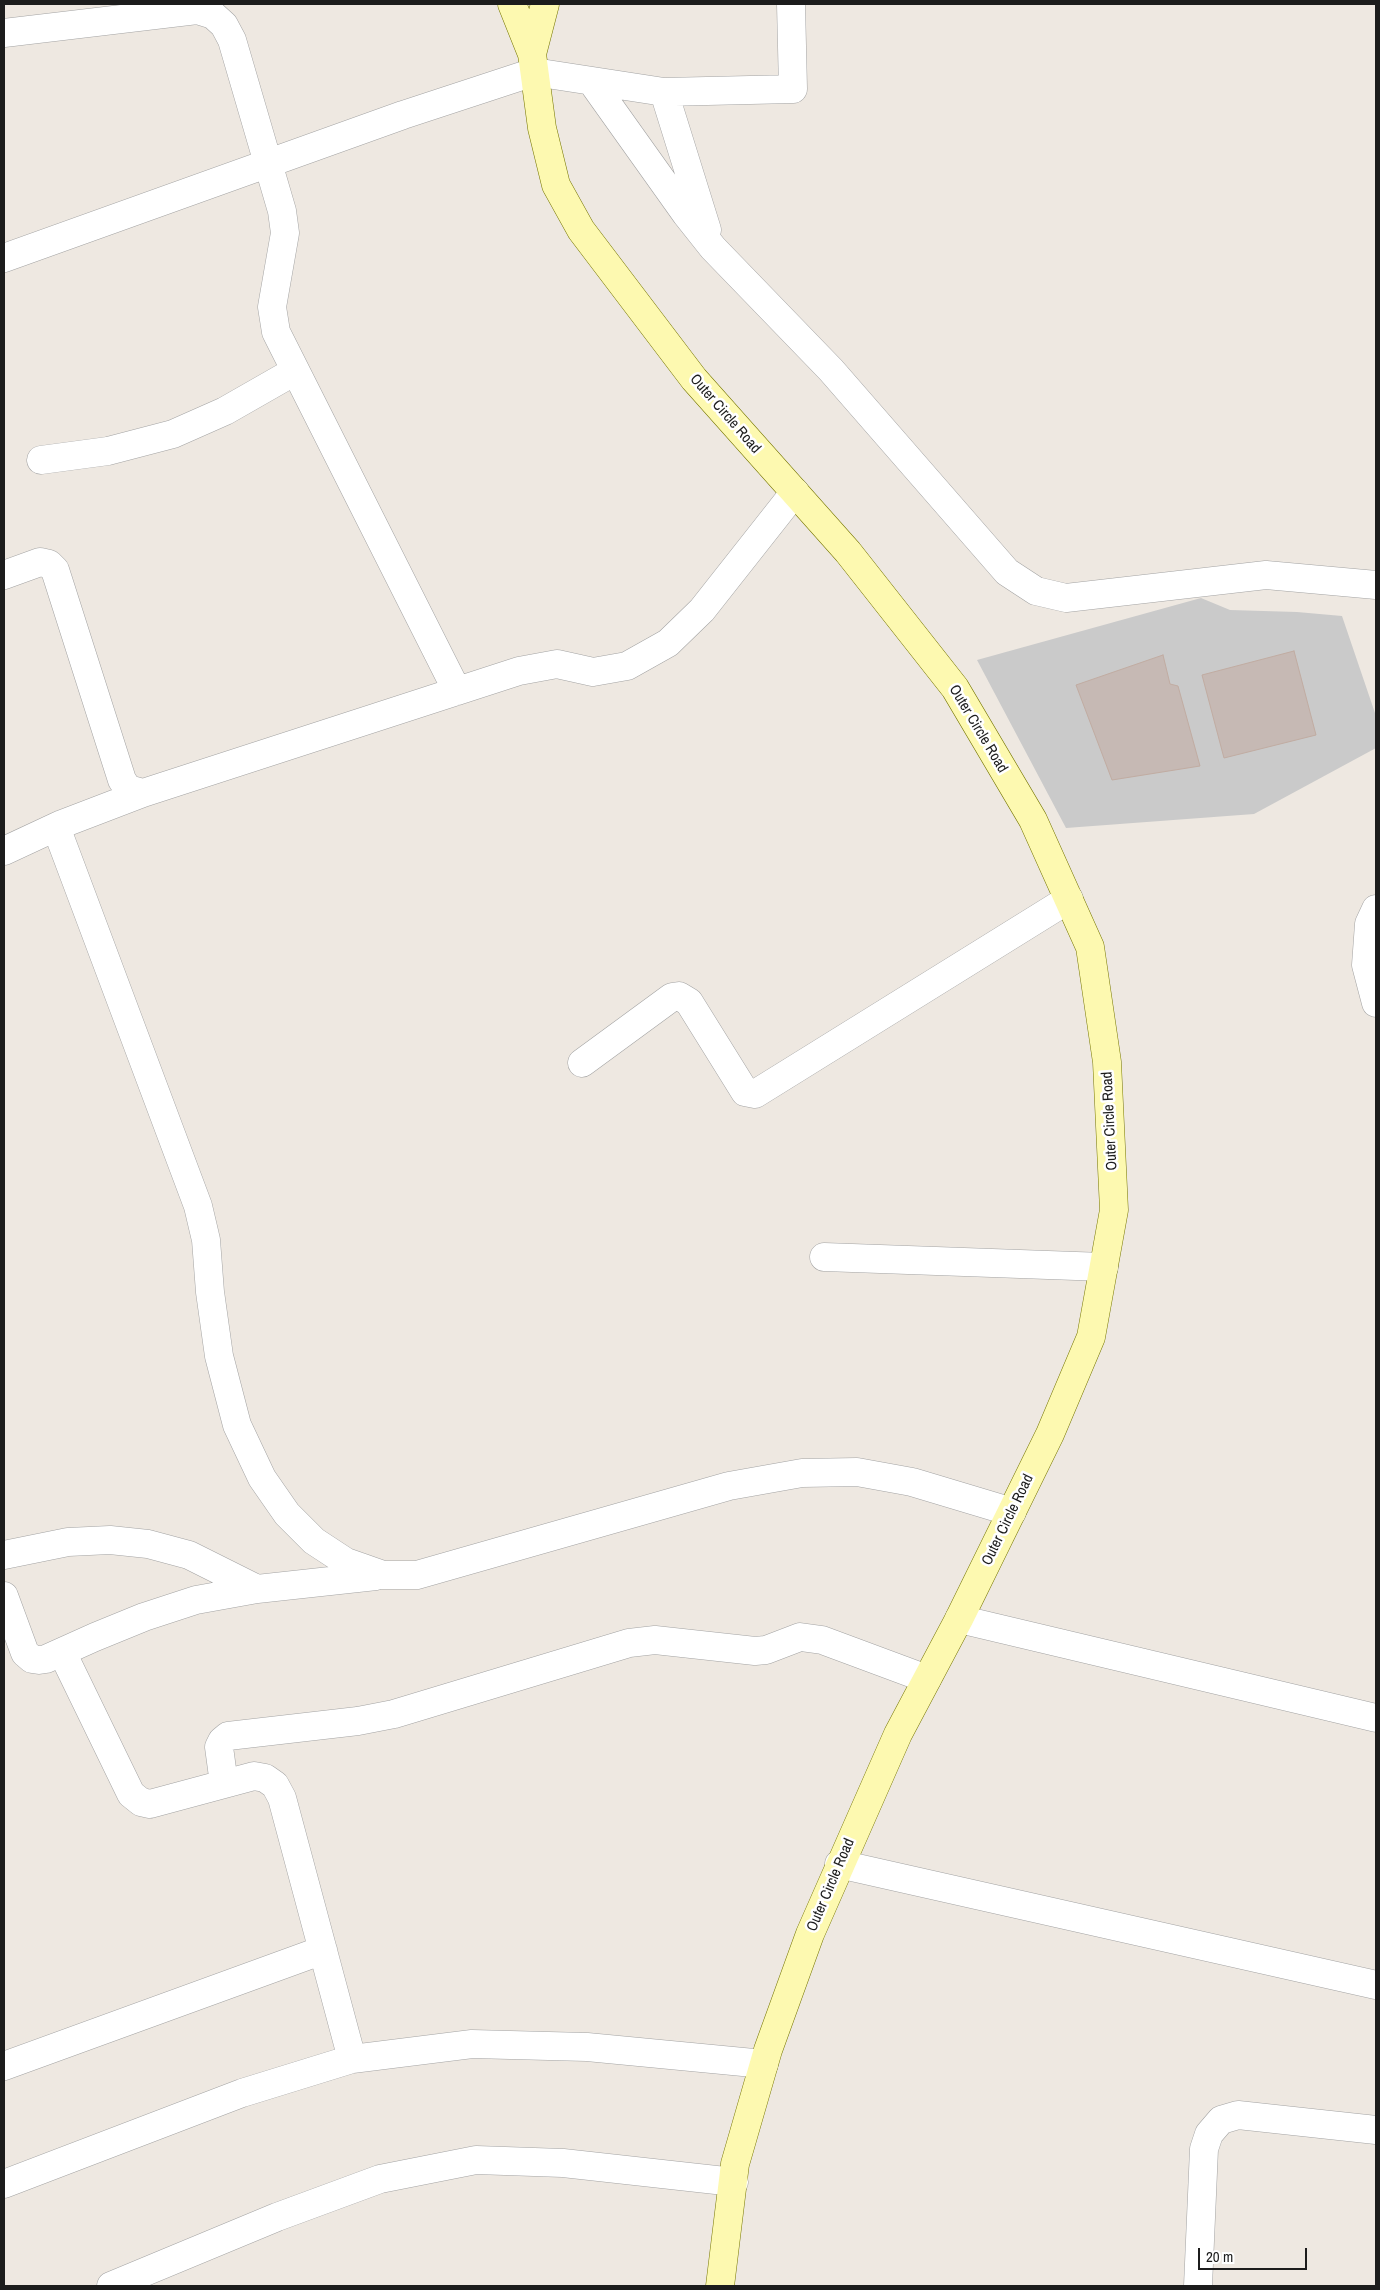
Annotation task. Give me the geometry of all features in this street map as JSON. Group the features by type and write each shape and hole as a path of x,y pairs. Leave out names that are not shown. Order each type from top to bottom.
{"main road":[{"name":"Outer Circle Road","path":"512,4 533,63 542,128 556,185 581,230 694,379 848,552 955,688 1033,820 1090,947 1107,1062 1114,1210 1091,1337 1050,1434 959,1619 898,1734 839,1864 810,1934 764,2064 735,2164 720,2286"},
{"name":"Outer Circle Road","path":"533,63 545,4"}],"street":[{"path":"4,258 403,115 533,63 592,82 664,92 793,88 791,4"},
{"path":"4,33 197,10 213,15 221,14 232,40 282,211 285,233 272,307 276,332 457,691"},
{"path":"592,82 686,214 713,248 831,370 1006,572 1036,591 1066,598 1266,575 1376,585"},
{"path":"664,92 713,248"},
{"path":"41,460 108,451 173,434 225,411 295,371"},
{"path":"4,852 56,827 144,793 519,671 557,664 593,672 627,666 668,643 702,610 794,492"},
{"path":"4,575 40,562 49,564 55,570 122,780 128,789 144,793"},
{"path":"56,827 198,1206 206,1240 210,1292 219,1356 237,1426 262,1478 287,1514 314,1541 346,1562 383,1575"},
{"path":"582,1063 672,997 680,996 689,1002 745,1092 755,1094 1069,899"},
{"path":"1376,909 1369,924 1366,965 1376,1003"},
{"path":"824,1257 1104,1267"},
{"path":"4,1596 25,1653 32,1659 39,1660 144,1617 188,1603 257,1589 383,1575 417,1576 728,1486 802,1473 857,1472 912,1482 1012,1512"},
{"path":"4,1555 68,1542 110,1540 148,1544 188,1556 257,1589"},
{"path":"959,1619 1376,1718"},
{"path":"224,1784 219,1747 222,1740 228,1736 358,1721 394,1714 629,1643 655,1640 755,1651 766,1650 800,1637 822,1640 927,1678"},
{"path":"62,1652 129,1789 141,1802 150,1804 254,1776 265,1778 275,1785 282,1798 352,2059"},
{"path":"839,1864 1376,1985"},
{"path":"4,2066 323,1950"},
{"path":"4,2184 242,2093 352,2059 472,2044 587,2047 764,2064"},
{"path":"1198,2286 1204,2149 1209,2134 1220,2120 1238,2115 1376,2130"},
{"path":"111,2286 277,2217 380,2179 476,2160 563,2163 734,2182"}],"shaded area":[{"path":"1201,598 1230,610 1297,612 1342,616 1376,716 1376,748 1254,814 1066,828 977,660"}],"building":[{"path":"1294,651 1316,735 1224,758 1202,675"},
{"path":"1163,655 1170,684 1178,686 1200,766 1112,780 1076,685"}]}
